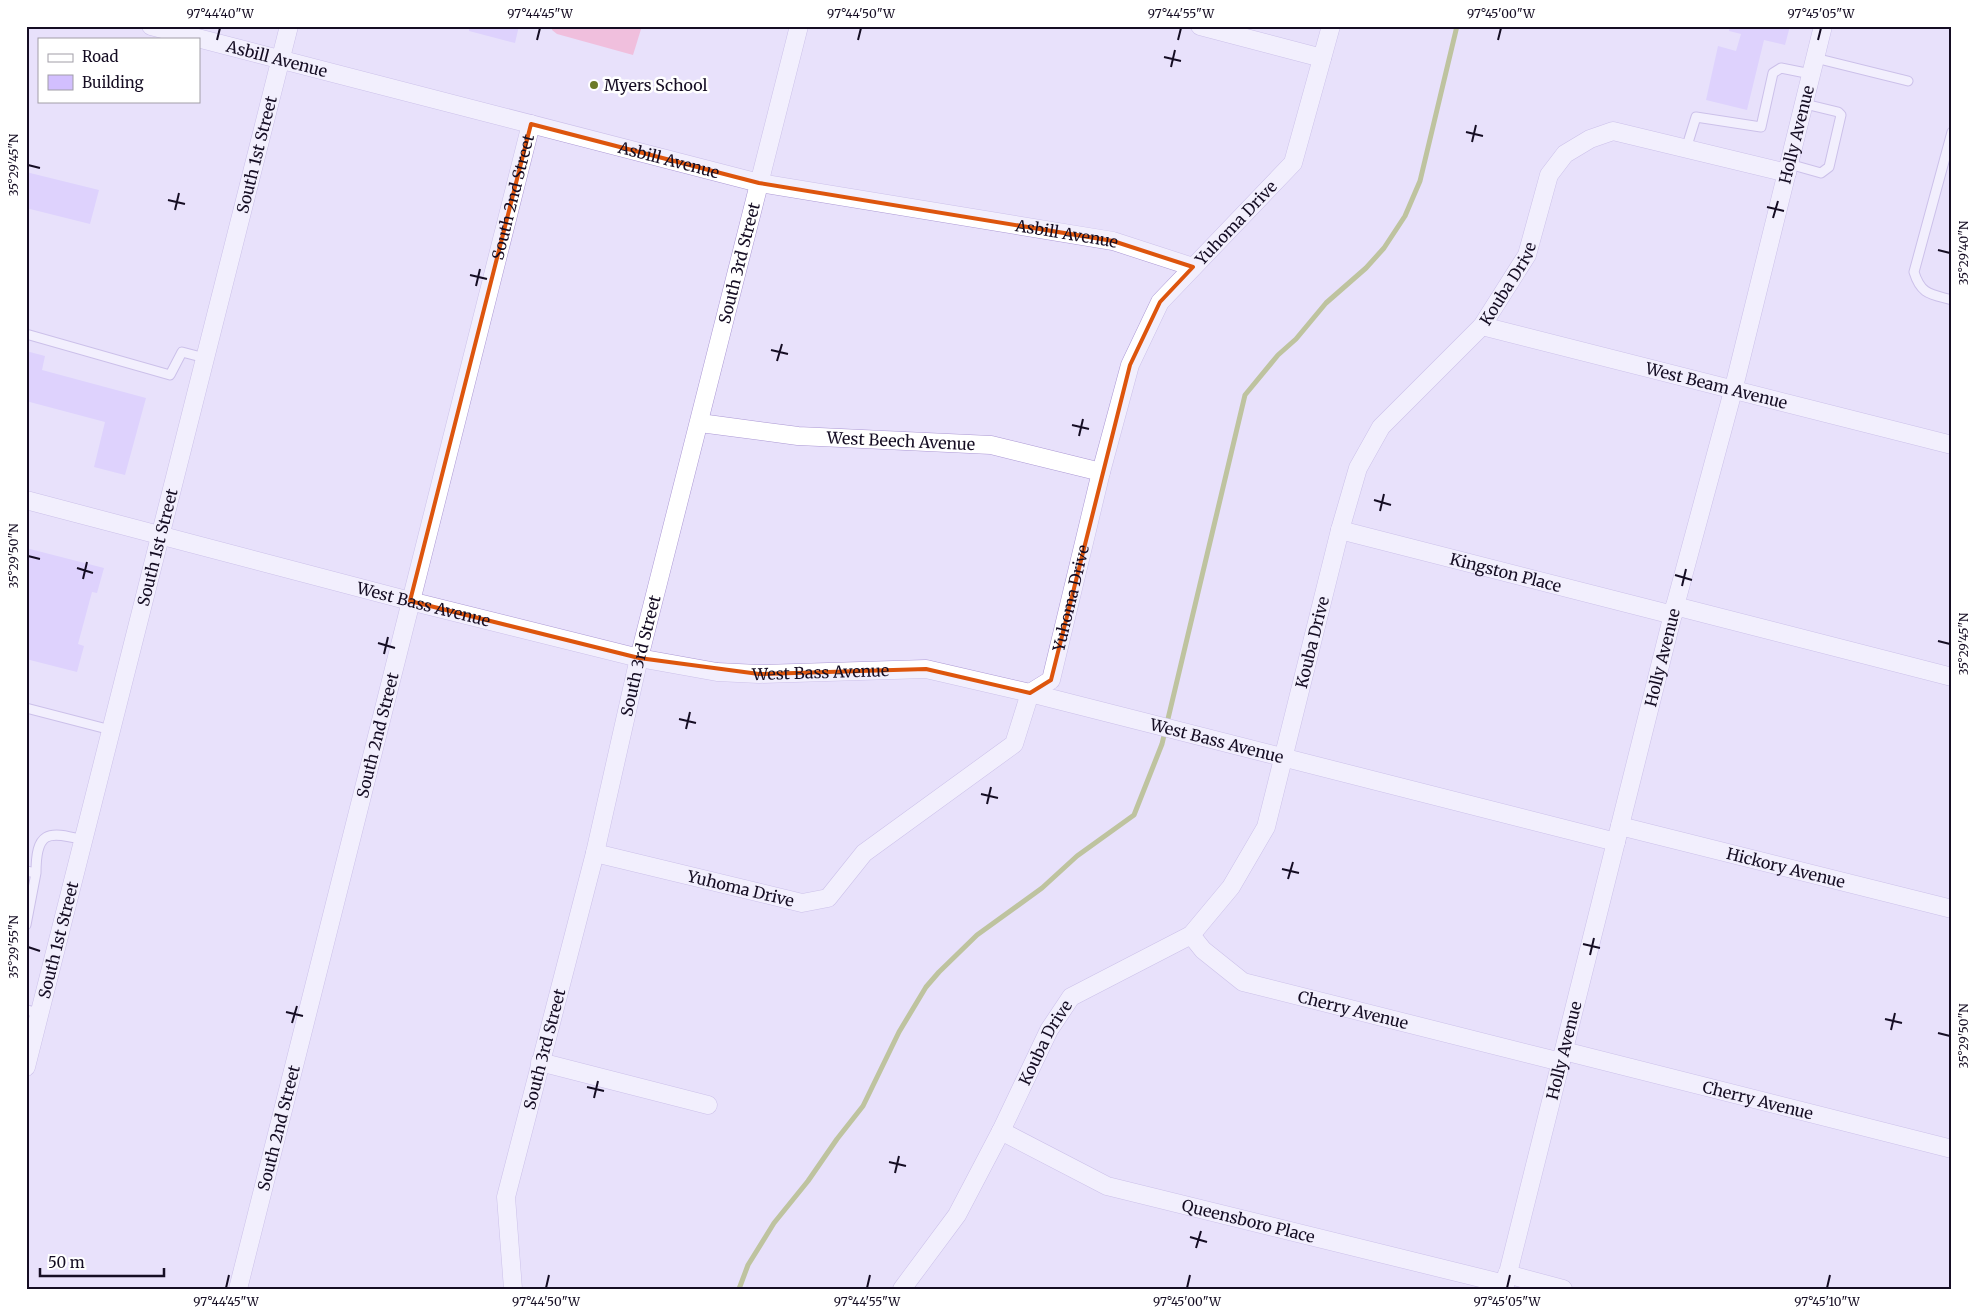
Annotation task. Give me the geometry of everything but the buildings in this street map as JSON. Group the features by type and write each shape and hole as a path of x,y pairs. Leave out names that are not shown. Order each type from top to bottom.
{"street":[{"name":"Asbill Avenue","path":"151,26 197,38"},
{"name":"South 1st Street","path":"26,1067 33,1011 83,840 289,26"},
{"name":"South 3rd Street","path":"513,1289 506,1197 595,852 639,658 799,26"},
{"path":"1200,26 1322,58"},
{"name":"Yuhoma Drive","path":"595,852 802,903 828,898 864,853 1014,744 1030,694 1050,680 1101,472 1130,366 1160,302 1293,163 1330,26"},
{"name":"Holly Avenue","path":"1505,1282 1674,610 1733,391 1823,26"},
{"name":"Asbill Avenue","path":"200,39 759,183 1114,241 1193,268"},
{"name":"South 2nd Street","path":"238,1289 531,124"},
{"name":"Kouba Drive","path":"902,1289 957,1215 1001,1132 1049,1030 1071,997 1191,935 1230,887 1266,827 1340,530 1358,468 1382,428 1482,326 1527,255 1549,175 1565,154 1590,139 1613,131 1686,148 1788,168"},
{"name":"West Beam Avenue","path":"1482,326 1952,445"},
{"name":"West Beech Avenue","path":"700,423 798,436 991,445 1101,472"},
{"name":"West Bass Avenue","path":"26,500 410,601 639,658 717,672 759,674 926,669 1283,759 1618,834"},
{"name":"Kingston Place","path":"1340,530 1952,677"},
{"name":"Hickory Avenue","path":"1618,834 1952,909"},
{"name":"Cherry Avenue","path":"1191,935 1204,950 1243,982 1952,1149"},
{"path":"540,1062 708,1104"},
{"name":"Queensboro Place","path":"1001,1132 1107,1186 1505,1282 1562,1289"}],"lane":[{"path":"1686,148 1696,117 1761,128 1773,73 1780,68 1813,66 1908,81"},
{"path":"1788,168 1821,173 1829,167 1841,115 1838,112 1805,104"},
{"path":"1952,132 1948,159 1914,272 1918,284 1928,293 1952,300"},
{"path":"26,334 170,375 182,352 205,358"},
{"path":"26,708 111,730"},
{"path":"26,926 36,873 36,857 40,845 50,835 60,834 83,840"},
{"path":"26,871 36,873"}],"highlighted area":[{"path":"531,124 759,183 1113,241 1193,267 1160,302 1130,365 1051,680 1030,693 926,669 759,674 639,658 410,601"}],"shaded area":[{"path":"552,26 642,26 633,55 557,34 552,30"}],"waterway":[{"path":"739,1289 748,1265 774,1223 808,1181 863,1106 899,1032 926,987 977,935 1042,888 1077,856 1134,815 1162,744 1245,395 1278,355 1296,339 1326,303 1366,268 1384,248 1405,216 1420,181 1457,26"}],"place":[{"name":"Myers School","path":"594,85"}]}
